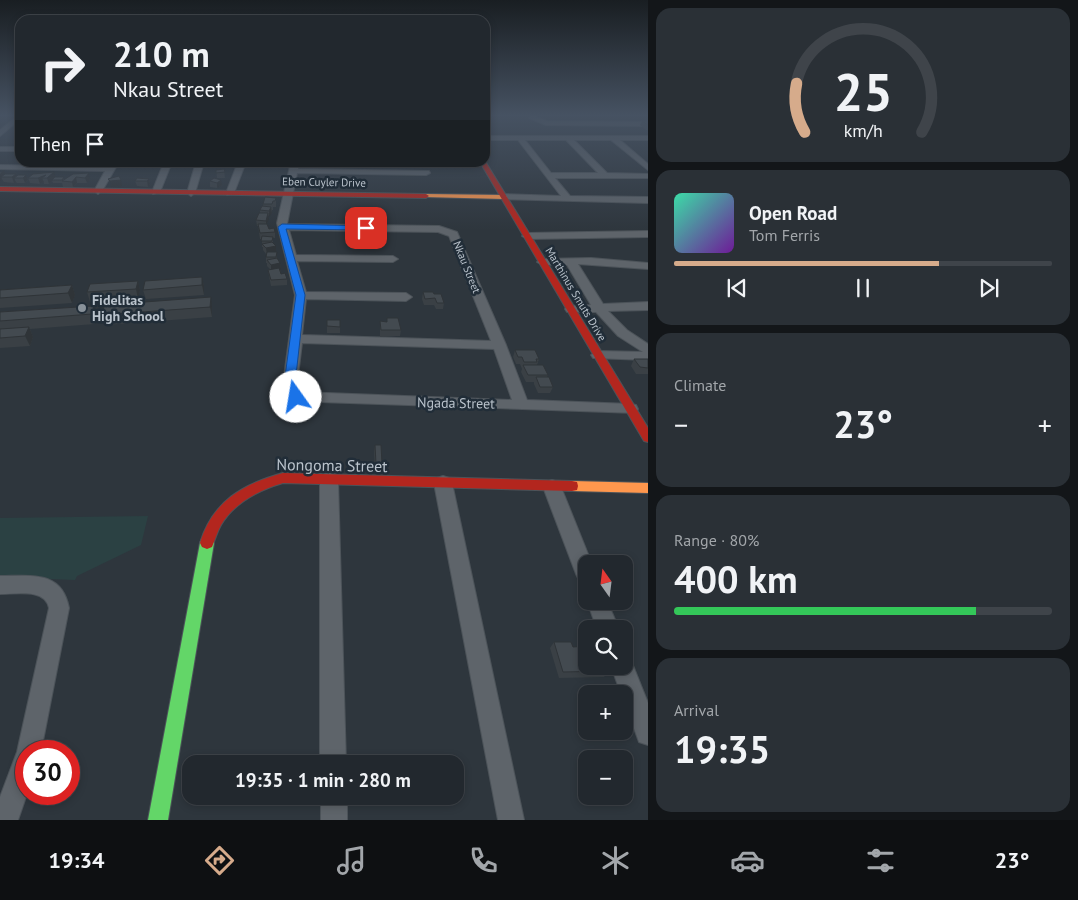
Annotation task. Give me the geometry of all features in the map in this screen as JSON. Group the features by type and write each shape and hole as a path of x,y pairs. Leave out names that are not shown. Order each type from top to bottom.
{"street":[{"path":"533,153 568,199"},
{"path":"582,153 604,176"},
{"path":"631,153 648,168"},
{"path":"0,167 15,167"},
{"path":"98,191 112,167"},
{"path":"156,192 166,167"},
{"path":"191,192 198,167"},
{"path":"230,193 240,167"},
{"path":"426,173 294,167 287,194 282,227 301,295 296,340 499,345"},
{"name":"Marthinus Smuts Drive","path":"486,167 648,438"},
{"path":"551,175 648,176"},
{"name":"Eben Cuyler Drive","path":"0,190 648,200"},
{"name":"Nkau Street","path":"282,227 439,229 451,232 456,237 521,405"},
{"path":"527,236 648,234"},
{"path":"291,258 393,259"},
{"path":"542,262 570,261 648,266"},
{"path":"570,261 600,308 621,334 648,348"},
{"path":"301,295 406,297"},
{"path":"571,309 648,306"},
{"name":"Ngada Street","path":"296,340 290,384 292,393 302,399 630,409"},
{"path":"598,355 648,356"},
{"name":"Nongoma Street","path":"158,820 209,532 213,522 224,510 265,482 283,478 552,487 648,488"},
{"path":"329,480 333,755"},
{"path":"443,483 511,820"},
{"path":"552,487 579,555"},
{"path":"0,585 42,586 56,592 60,598 60,608 31,740"},
{"path":"626,675 648,732"},
{"path":"5,820 15,792"},
{"path":"334,805 334,820"}],"green space":[{"path":"148,516 141,545 77,576 75,580 0,577 0,518"}],"building":[{"path":"224,169 225,172 216,173 216,170"},
{"path":"54,172 47,178 42,178 46,175 38,178 28,178 33,174"},
{"path":"89,173 85,178 76,177 72,182 62,181 73,174"},
{"path":"5,174 16,174 12,177 1,177"},
{"path":"18,175 26,175 23,178 14,178"},
{"path":"119,176 121,180 110,181 108,179"},
{"path":"55,177 64,177 62,180 52,180"},
{"path":"137,178 149,179 147,181 135,181"},
{"path":"214,178 221,180 217,183 210,181"},
{"path":"265,197 276,198 272,204 263,204"},
{"path":"262,206 271,207 269,211 260,210"},
{"path":"259,213 268,213 266,221 256,220"},
{"path":"258,224 267,224 269,229 274,228 275,232 260,233"},
{"path":"262,236 273,237 272,241 261,241"},
{"path":"272,242 276,246 266,248 262,244"},
{"path":"267,252 277,252 276,257 266,257"},
{"path":"277,258 280,263 271,265 267,260"},
{"path":"279,268 281,274 285,273 287,279 271,280 268,270"},
{"path":"202,277 202,285 143,290 145,281"},
{"path":"138,281 136,289 87,292 90,284"},
{"path":"72,285 68,293 0,298 0,290"},
{"path":"423,292 441,294 444,303 437,303 435,298 425,299"},
{"path":"211,297 210,307 101,315 105,305"},
{"path":"94,306 92,314 0,321 0,312"},
{"path":"387,318 398,318 401,330 381,330 380,321 387,322"},
{"path":"327,320 340,320 340,327 327,326"},
{"path":"29,327 25,336 0,338 0,329"},
{"path":"515,350 535,350 539,359 536,359 537,362 524,362 522,357 518,357"},
{"path":"634,359 648,359 648,368 640,367"},
{"path":"523,365 543,365 548,375 528,375"},
{"path":"536,377 549,377 553,387 540,387"},
{"path":"375,445 381,445 382,464 376,464"},
{"path":"554,642 571,642 573,647 578,647 578,672 563,672"}],"traffic: fast":[{"path":"158,820 207,543"}],"traffic: slow":[{"path":"426,196 504,197"},
{"path":"572,486 648,488"}],"traffic: jam":[{"path":"486,167 648,438"},
{"path":"0,189 426,196"},
{"path":"207,543 217,519 235,500 258,486 283,478 572,486"}],"place":[{"name":"Fidelitas High School","path":"82,308"}],"route":[{"path":"296,397 290,389 290,384 301,295 282,227 366,228"}]}
